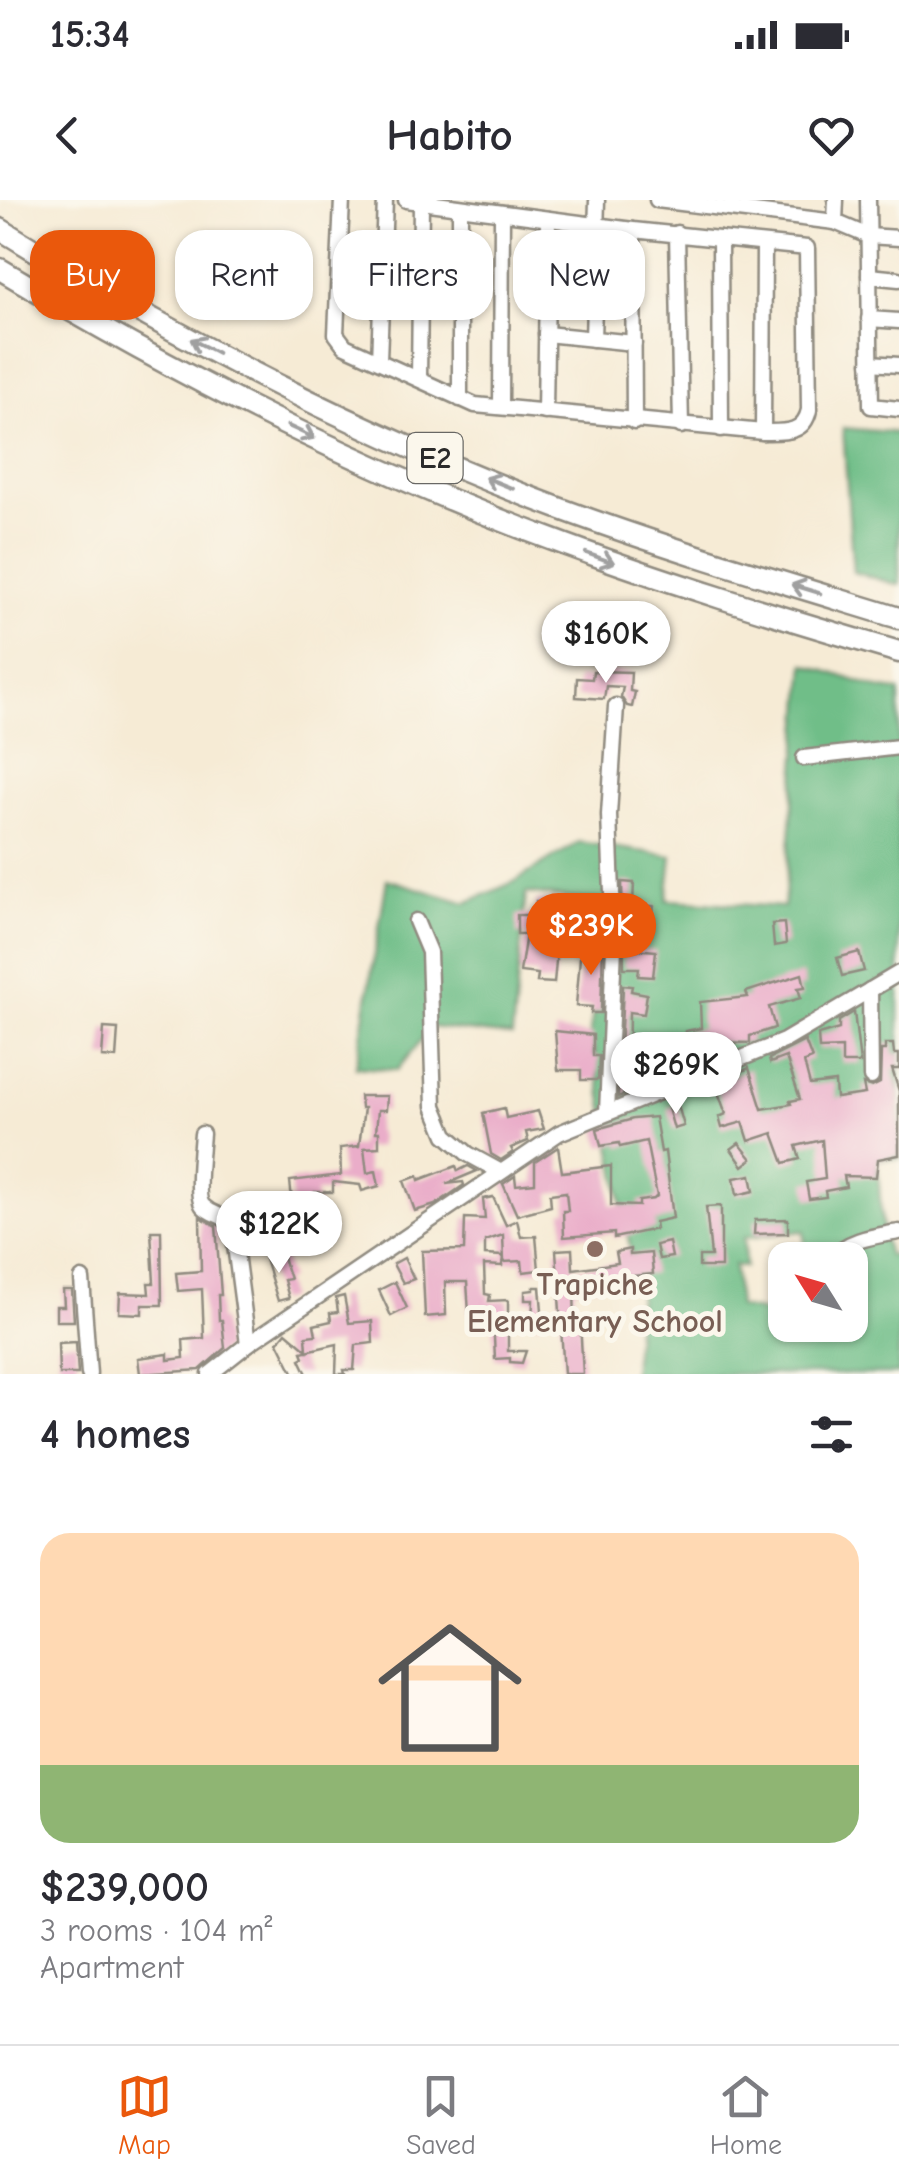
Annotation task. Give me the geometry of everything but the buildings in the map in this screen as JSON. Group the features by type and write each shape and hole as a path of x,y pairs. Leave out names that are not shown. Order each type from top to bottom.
{"highway":[{"name":"E2","path":"0,230 107,295 412,448 666,546 899,618"},
{"name":"E2","path":"0,269 182,374 390,474 653,577 899,652"}],"street":[{"path":"342,200 337,340 475,405 762,432 785,432 799,428 807,420 806,248 810,219"},
{"path":"379,360 385,200"},
{"path":"593,338 597,200"},
{"path":"657,200 836,222 868,236 899,238"},
{"path":"836,200 836,222"},
{"path":"868,200 871,406 899,408"},
{"path":"420,379 413,201 634,230"},
{"path":"460,209 460,399"},
{"path":"501,406 502,214"},
{"path":"545,412 548,219"},
{"path":"645,231 806,248"},
{"path":"677,233 681,426"},
{"path":"720,239 721,429"},
{"path":"762,432 764,245"},
{"path":"869,276 899,278"},
{"path":"634,320 634,422"},
{"path":"870,320 899,321"},
{"path":"546,334 634,343"},
{"path":"870,364 899,365"},
{"path":"608,1113 614,946 609,816 616,706"},
{"path":"804,758 899,746"},
{"path":"416,921 428,952 434,1106 446,1135 468,1154 501,1172"},
{"path":"210,1374 559,1132 784,1041 899,973"},
{"path":"870,990 871,1078"},
{"path":"202,1134 199,1198 206,1208 227,1218 234,1230 248,1344"},
{"path":"855,1242 899,1232"},
{"path":"82,1279 89,1374"}],"green space":[{"path":"843,428 899,433 899,585 853,572"},
{"path":"805,664 881,689 899,691 899,1159 877,1159 888,1256 899,1252 899,1374 632,1374 639,1296 590,1031 612,903 526,893 512,1036 432,1027 397,1070 356,1067 387,879 466,903 514,882 579,842 672,856 667,900 784,907"}],"place":[{"name":"Trapiche Elementary School","path":"595,1249"}]}
